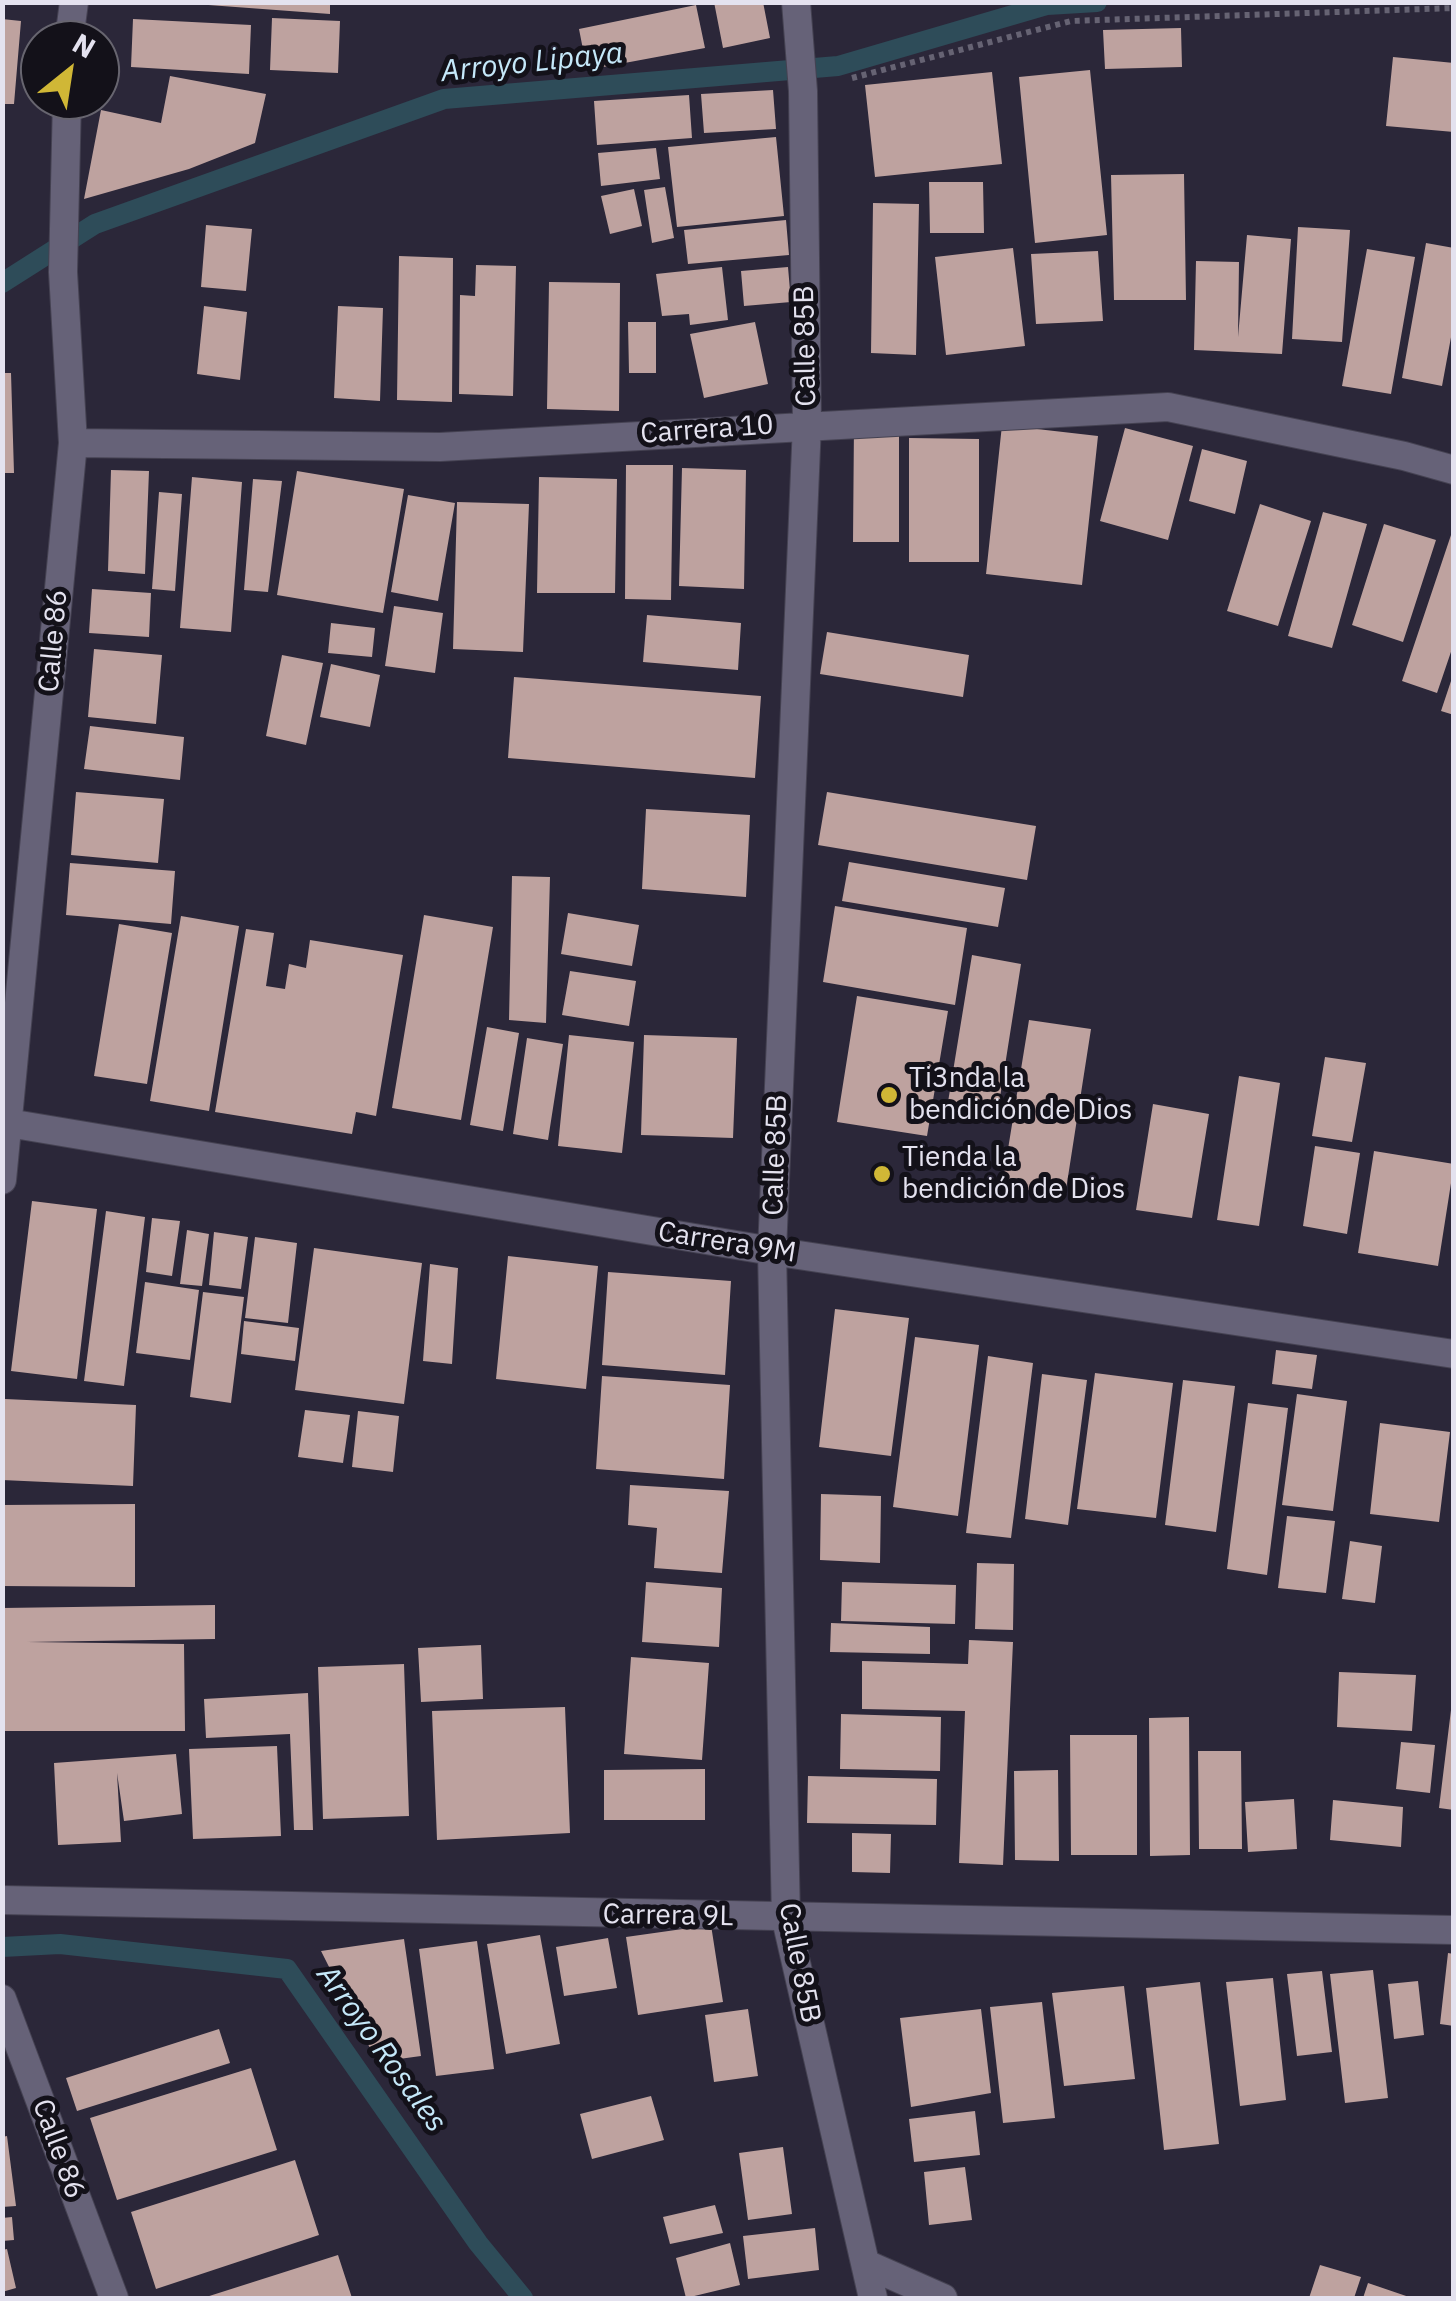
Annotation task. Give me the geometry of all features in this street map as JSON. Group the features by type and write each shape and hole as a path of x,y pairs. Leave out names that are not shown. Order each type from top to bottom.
{"street":[{"name":"Calle 85B","path":"797,15 803,91 807,424 772,1251 786,1919 873,2296"},
{"name":"Calle 86","path":"2,1180 73,443 63,272 66,120"},
{"name":"Carrera 10","path":"73,443 440,447 1168,407 1454,470"},
{"name":"Carrera 9M","path":"5,1123 772,1251 1454,1354"},
{"name":"Carrera 9L","path":"2,1900 1454,1930"},
{"name":"Calle 86","path":"4,2002 114,2298"},
{"path":"866,2264 943,2298"}],"path":[{"path":"803,91 1072,21 1454,8"}],"building":[{"path":"168,2 330,2 330,14"},
{"path":"714,2 763,2 770,38 723,48"},
{"path":"696,5 705,48 587,70 579,29"},
{"path":"272,18 340,21 338,73 270,70"},
{"path":"2,19 20,21 14,104 2,104"},
{"path":"133,19 251,25 249,74 131,67"},
{"path":"1181,28 1182,67 1105,69 1103,30"},
{"path":"1393,57 1454,63 1454,132 1386,126"},
{"path":"1090,70 1107,235 1035,243 1019,77"},
{"path":"992,72 1002,164 875,177 865,85"},
{"path":"170,76 266,94 255,143 189,169 84,199 99,120 120,120 120,114 161,123"},
{"path":"773,90 776,129 704,133 701,94"},
{"path":"689,95 692,138 597,145 594,101"},
{"path":"776,137 784,216 677,227 668,147"},
{"path":"656,148 660,179 601,186 598,153"},
{"path":"1184,174 1186,300 1114,300 1111,175"},
{"path":"929,182 983,182 984,233 930,233"},
{"path":"665,187 674,238 652,243 644,190"},
{"path":"634,189 642,226 610,234 601,196"},
{"path":"873,203 919,204 916,355 871,353"},
{"path":"786,220 789,255 688,264 684,230"},
{"path":"206,225 252,229 246,291 201,287"},
{"path":"1298,227 1350,230 1342,342 1292,339"},
{"path":"1247,235 1291,239 1282,354 1194,350 1196,261 1239,262 1238,337"},
{"path":"1426,243 1454,248 1454,321 1442,386 1402,378"},
{"path":"1013,248 1025,346 946,355 935,257"},
{"path":"1367,249 1415,257 1391,394 1342,386"},
{"path":"1098,251 1103,321 1036,324 1031,254"},
{"path":"399,256 453,258 452,402 397,400"},
{"path":"476,265 516,266 513,396 459,394 460,295 475,296"},
{"path":"722,267 728,320 690,325 689,314 662,316 656,274"},
{"path":"788,267 791,302 744,306 741,271"},
{"path":"549,282 620,283 619,411 547,409"},
{"path":"204,306 247,312 240,380 197,374"},
{"path":"338,306 383,308 380,401 334,398"},
{"path":"628,322 656,322 656,373 629,373"},
{"path":"755,322 768,384 704,398 690,334"},
{"path":"2,373 11,373 14,473 2,473"},
{"path":"854,422 899,422 899,542 853,542"},
{"path":"1002,425 1098,436 1082,585 986,574"},
{"path":"1125,428 1193,446 1168,540 1100,521"},
{"path":"909,438 979,439 979,562 909,562"},
{"path":"1202,449 1247,461 1235,514 1189,501"},
{"path":"626,465 673,465 671,600 625,599"},
{"path":"682,468 746,470 744,589 679,586"},
{"path":"111,470 149,471 145,574 108,571"},
{"path":"297,471 404,489 383,613 277,595"},
{"path":"192,477 242,482 231,632 180,628"},
{"path":"539,477 617,479 615,593 537,593"},
{"path":"253,479 282,481 268,592 244,590"},
{"path":"159,492 182,494 175,591 152,589"},
{"path":"408,495 455,503 438,601 391,592"},
{"path":"457,502 529,504 523,652 453,649"},
{"path":"1260,504 1311,521 1278,626 1227,611"},
{"path":"1323,512 1367,524 1332,648 1288,636"},
{"path":"1384,524 1436,540 1403,642 1352,625"},
{"path":"1451,535 1454,643 1437,693 1402,681"},
{"path":"92,589 151,593 149,637 89,633"},
{"path":"394,606 443,613 435,673 385,666"},
{"path":"647,615 741,623 738,670 643,662"},
{"path":"331,623 375,628 372,657 328,653"},
{"path":"827,632 969,655 963,697 820,674"},
{"path":"94,649 162,655 156,724 88,717"},
{"path":"282,655 323,663 306,745 266,736"},
{"path":"331,664 380,675 370,727 320,717"},
{"path":"1454,675 1454,715 1441,711"},
{"path":"514,677 761,696 755,778 508,758"},
{"path":"90,726 184,737 180,780 84,769"},
{"path":"76,792 164,799 158,863 71,855"},
{"path":"827,792 1036,826 1027,880 818,845"},
{"path":"646,809 750,815 746,897 642,889"},
{"path":"849,862 1005,888 998,927 842,901"},
{"path":"70,863 175,871 171,924 66,915"},
{"path":"512,876 550,877 546,1023 509,1020"},
{"path":"835,906 967,928 955,1005 823,982"},
{"path":"568,913 639,925 632,966 561,954"},
{"path":"424,915 493,927 461,1120 392,1108"},
{"path":"181,916 239,926 209,1111 150,1101"},
{"path":"119,924 172,933 147,1084 94,1076"},
{"path":"246,929 274,933 266,986 285,989 289,964 306,968 310,940 403,955 376,1116 356,1112 352,1134 215,1112"},
{"path":"972,955 1021,964 998,1110 948,1102"},
{"path":"570,971 636,981 629,1026 562,1015"},
{"path":"857,996 948,1011 927,1136 837,1122"},
{"path":"1029,1020 1091,1029 1065,1196 1002,1186"},
{"path":"487,1027 519,1033 503,1131 470,1125"},
{"path":"569,1035 634,1042 622,1153 558,1146"},
{"path":"644,1035 737,1038 733,1138 641,1135"},
{"path":"527,1038 563,1044 548,1140 513,1134"},
{"path":"1325,1057 1366,1063 1352,1142 1312,1136"},
{"path":"1239,1076 1280,1083 1259,1226 1217,1220"},
{"path":"1153,1104 1209,1114 1192,1218 1136,1210"},
{"path":"1315,1146 1360,1153 1347,1234 1303,1226"},
{"path":"1374,1151 1454,1164 1438,1266 1358,1253"},
{"path":"32,1201 97,1209 77,1379 11,1371"},
{"path":"106,1211 145,1217 124,1386 84,1381"},
{"path":"152,1218 180,1221 172,1276 146,1272"},
{"path":"187,1230 209,1234 202,1286 180,1284"},
{"path":"214,1232 248,1237 241,1289 209,1285"},
{"path":"255,1237 297,1243 288,1323 245,1318"},
{"path":"314,1248 422,1263 404,1404 295,1390"},
{"path":"508,1256 598,1266 586,1389 496,1379"},
{"path":"430,1264 458,1268 452,1364 423,1361"},
{"path":"608,1272 731,1281 725,1375 602,1365"},
{"path":"145,1282 199,1290 190,1360 136,1353"},
{"path":"203,1292 244,1297 231,1403 190,1397"},
{"path":"835,1309 909,1318 891,1456 819,1447"},
{"path":"244,1321 299,1328 295,1361 241,1354"},
{"path":"915,1337 979,1345 958,1516 893,1507"},
{"path":"1276,1350 1317,1355 1312,1389 1272,1384"},
{"path":"988,1356 1033,1363 1011,1538 966,1533"},
{"path":"1095,1373 1173,1383 1156,1518 1077,1509"},
{"path":"1042,1374 1087,1380 1068,1525 1025,1519"},
{"path":"602,1376 730,1385 724,1479 596,1469"},
{"path":"1183,1380 1235,1386 1216,1532 1165,1525"},
{"path":"1297,1394 1347,1401 1333,1511 1282,1505"},
{"path":"5,1399 136,1405 133,1486 2,1480"},
{"path":"1248,1403 1288,1408 1267,1575 1227,1569"},
{"path":"305,1410 350,1415 343,1463 298,1457"},
{"path":"358,1411 399,1416 393,1472 352,1467"},
{"path":"1380,1423 1450,1432 1439,1522 1370,1514"},
{"path":"630,1485 729,1491 722,1573 654,1568 657,1528 628,1525"},
{"path":"821,1494 881,1496 880,1563 820,1560"},
{"path":"135,1504 135,1587 2,1586 2,1505"},
{"path":"1287,1516 1335,1521 1326,1593 1278,1588"},
{"path":"1350,1541 1382,1546 1375,1603 1342,1599"},
{"path":"977,1563 1014,1564 1013,1630 975,1629"},
{"path":"646,1582 722,1588 719,1647 642,1642"},
{"path":"842,1582 956,1585 955,1624 841,1621"},
{"path":"215,1605 215,1639 27,1642 184,1644 185,1731 5,1731 2,1608"},
{"path":"831,1623 930,1627 930,1654 830,1652"},
{"path":"969,1640 1013,1642 1003,1865 959,1863 965,1711 862,1709 862,1661 968,1664"},
{"path":"481,1645 483,1699 421,1702 418,1648"},
{"path":"631,1657 709,1663 702,1760 624,1754"},
{"path":"404,1664 409,1816 323,1819 318,1667"},
{"path":"1339,1672 1416,1675 1412,1731 1337,1727"},
{"path":"308,1693 313,1830 294,1830 290,1734 206,1738 204,1699"},
{"path":"565,1707 570,1833 437,1840 432,1711"},
{"path":"1454,1710 1454,1810 1439,1808"},
{"path":"841,1714 941,1717 940,1771 840,1769"},
{"path":"1189,1717 1190,1855 1150,1856 1149,1718"},
{"path":"1070,1735 1137,1735 1137,1855 1071,1855"},
{"path":"1401,1742 1435,1745 1430,1793 1396,1789"},
{"path":"277,1746 281,1836 193,1839 189,1749"},
{"path":"1198,1751 1241,1751 1242,1849 1199,1849"},
{"path":"176,1754 182,1814 124,1821 117,1773 121,1842 58,1845 54,1763"},
{"path":"705,1769 705,1820 604,1820 604,1770"},
{"path":"1058,1770 1059,1861 1015,1860 1014,1771"},
{"path":"808,1776 937,1779 936,1825 807,1823"},
{"path":"1294,1799 1297,1849 1248,1852 1245,1802"},
{"path":"1333,1800 1403,1807 1401,1847 1330,1840"},
{"path":"852,1833 891,1834 890,1873 852,1872"},
{"path":"711,1925 723,2002 638,2015 626,1937"},
{"path":"540,1935 560,2044 506,2054 487,1944"},
{"path":"608,1938 617,1988 564,1996 556,1947"},
{"path":"404,1939 421,2056 377,2062 321,1951"},
{"path":"477,1941 494,2069 436,2076 419,1949"},
{"path":"1448,1953 1454,1954 1454,2026 1440,2024"},
{"path":"1373,1970 1388,2098 1345,2103 1330,1974"},
{"path":"1322,1971 1332,2052 1297,2056 1287,1974"},
{"path":"1273,1978 1286,2100 1240,2106 1226,1982"},
{"path":"1418,1981 1424,2035 1394,2039 1388,1984"},
{"path":"1200,1982 1219,2144 1164,2150 1146,1988"},
{"path":"1124,1986 1135,2079 1064,2086 1052,1993"},
{"path":"1042,2002 1055,2118 1003,2123 990,2007"},
{"path":"748,2009 758,2076 714,2082 705,2015"},
{"path":"981,2009 991,2093 911,2107 900,2018"},
{"path":"219,2029 230,2063 77,2111 66,2078"},
{"path":"251,2068 277,2150 117,2200 90,2118"},
{"path":"651,2096 664,2140 592,2159 580,2114"},
{"path":"975,2111 980,2155 914,2162 909,2119"},
{"path":"7,2136 16,2206 2,2207 2,2137"},
{"path":"783,2147 792,2214 748,2220 739,2153"},
{"path":"295,2160 319,2235 156,2289 131,2212"},
{"path":"965,2167 972,2220 929,2225 924,2172"},
{"path":"715,2205 723,2233 670,2244 663,2217"},
{"path":"12,2217 14,2240 2,2241 2,2218"},
{"path":"815,2228 819,2270 748,2279 743,2236"},
{"path":"730,2243 740,2285 686,2298 676,2258"},
{"path":"7,2249 16,2288 2,2292 2,2250"},
{"path":"338,2255 352,2298 203,2298"},
{"path":"1320,2265 1361,2277 1354,2298 1309,2298"},
{"path":"1368,2283 1412,2298 1363,2298"}],"waterway":[{"name":"Arroyo Lipaya","path":"2,283 95,224 444,99 838,66 1047,5 1097,2"},
{"name":"Arroyo Rosales","path":"2,1947 60,1944 287,1969 478,2243 523,2298"}],"place":[{"name":"Ti3nda la bendición de Dios","path":"889,1095"},
{"name":"Tienda la bendición de Dios","path":"882,1174"}]}
